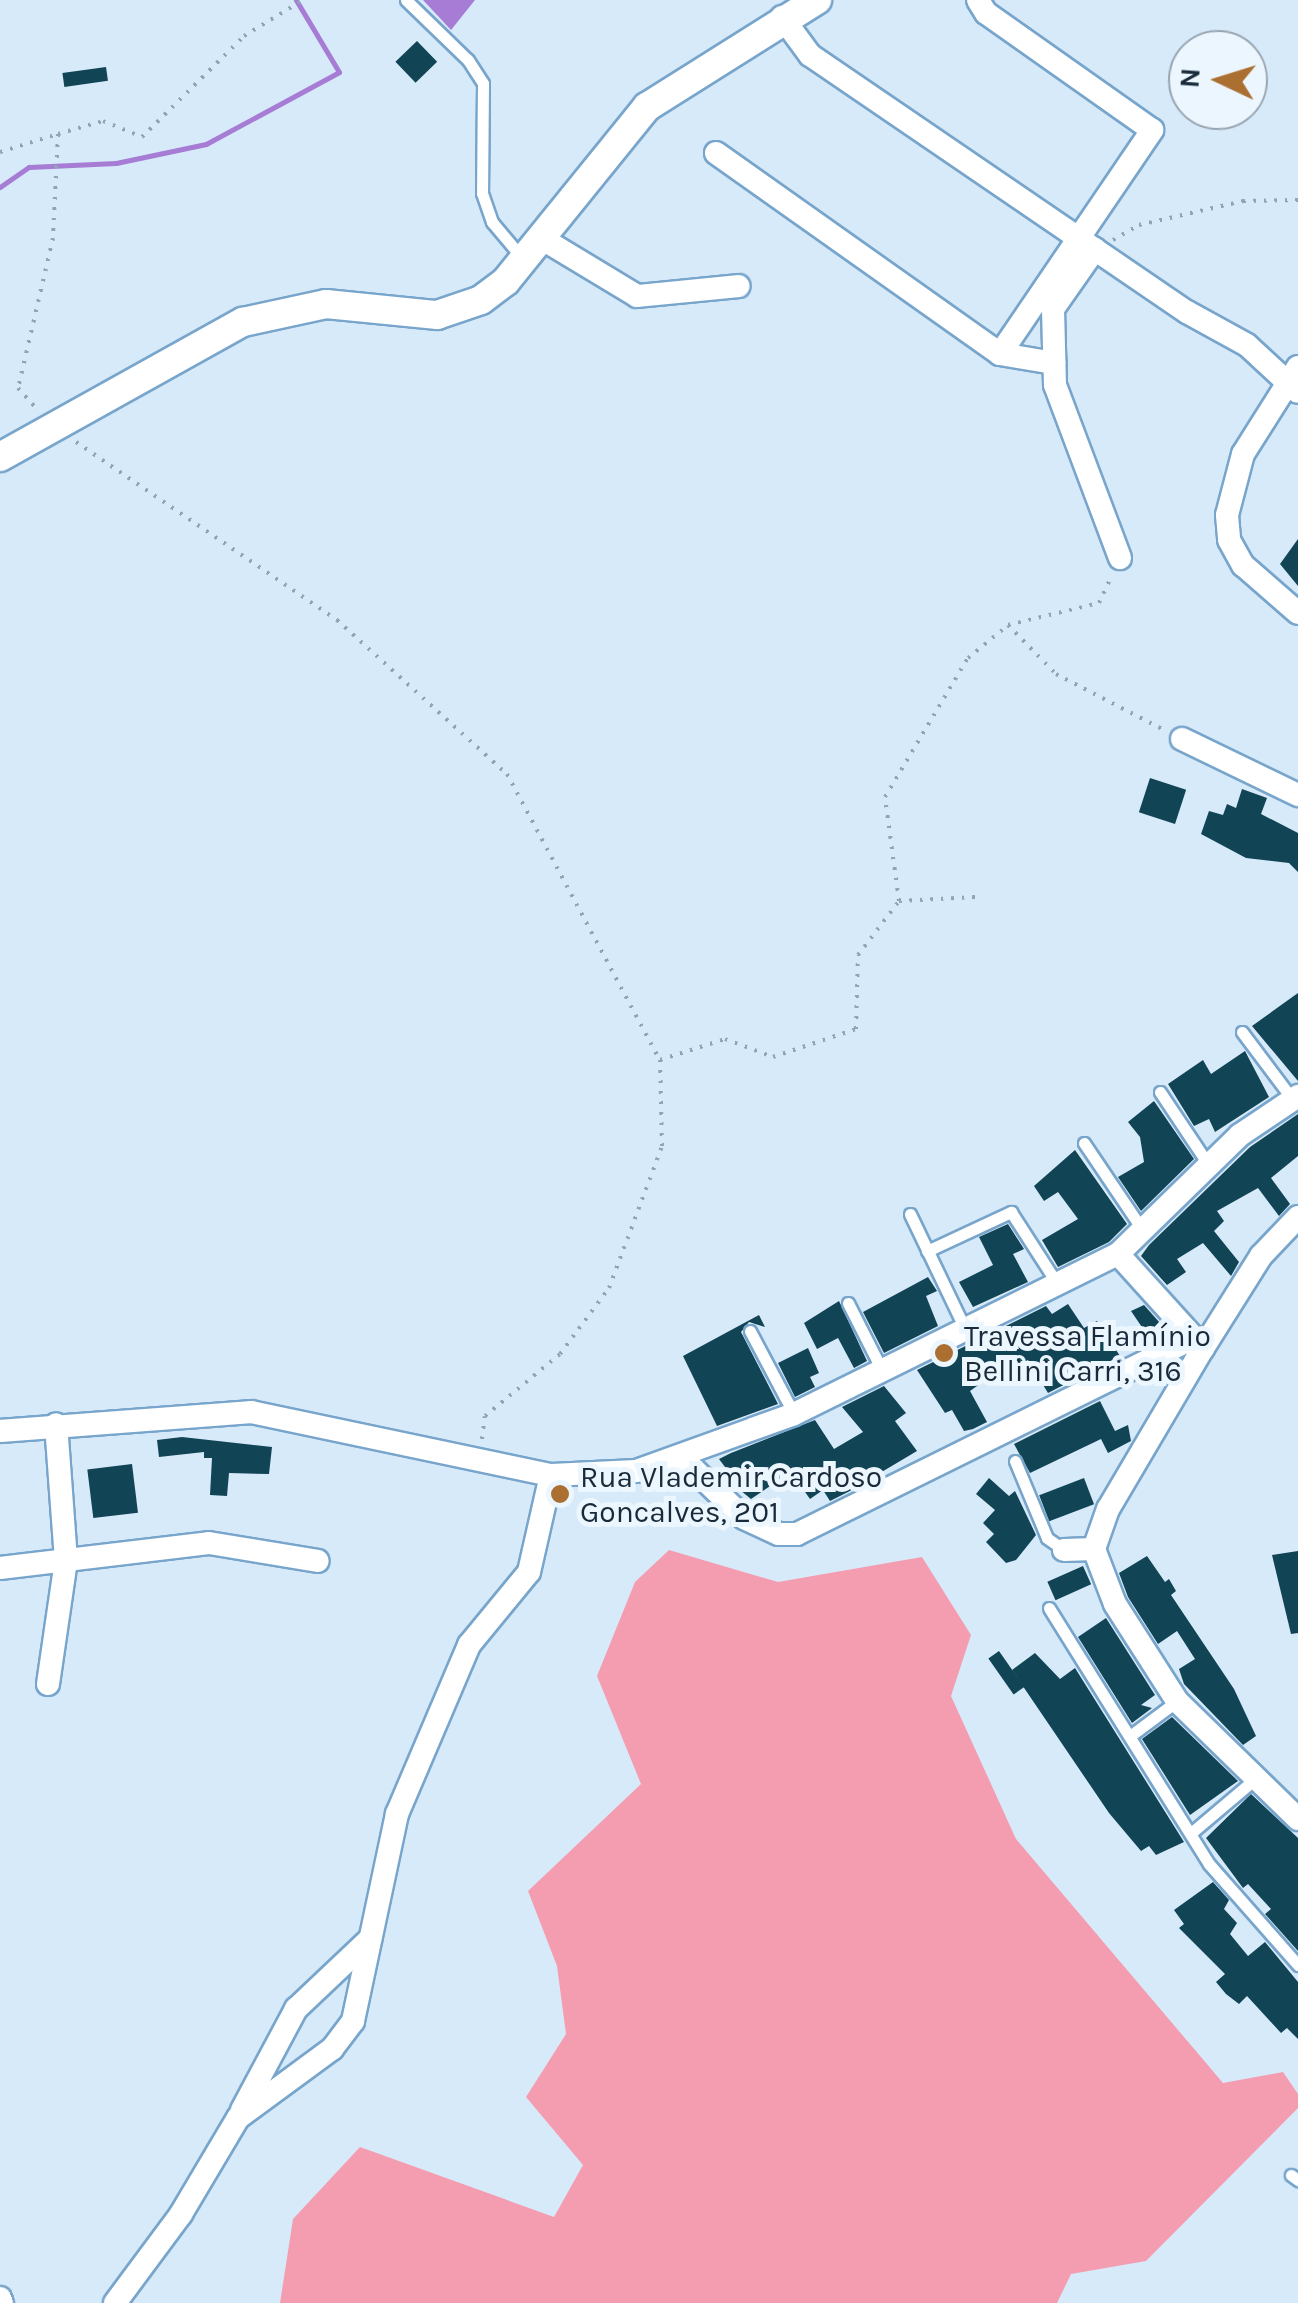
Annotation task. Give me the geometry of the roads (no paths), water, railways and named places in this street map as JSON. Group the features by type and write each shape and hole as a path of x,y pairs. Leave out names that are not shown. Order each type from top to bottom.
{"street":[{"path":"0,457 57,429 243,322 326,304 437,314 480,300 533,249 647,106 782,17 817,0"},
{"path":"978,0 986,13 1152,130 1053,308 1055,386 1120,558"},
{"path":"782,17 810,55 1087,244 1247,345 1294,381 1243,454 1227,515 1229,540 1243,565 1298,612"},
{"path":"716,152 1000,354 1054,363"},
{"path":"1000,354 1057,270 1087,244"},
{"path":"533,249 636,296 739,286"},
{"path":"1057,270 1060,298"},
{"path":"1182,739 1298,795"},
{"path":"0,1431 251,1412 551,1475 636,1471 683,1459 794,1414 966,1333 1118,1254 1208,1164 1295,1098"},
{"path":"1298,1217 1261,1256 1198,1343 1108,1509 1094,1550 1115,1604 1177,1701 1254,1780 1298,1818"},
{"path":"1118,1254 1198,1343"},
{"path":"683,1459 744,1518 779,1534 812,1530 1198,1343"},
{"path":"48,1684 66,1560 56,1424"},
{"path":"238,2118 344,2037 360,2004 396,1814 468,1645 530,1572 551,1475"},
{"path":"0,1568 209,1543 318,1560"},
{"path":"1064,1550 1094,1550"},
{"path":"116,2303 182,2214 296,2008 370,1939"}],"lane":[{"path":"406,0 468,60 482,83 482,193 492,222 533,249"},
{"path":"1242,1032 1295,1098"},
{"path":"1160,1092 1208,1164"},
{"path":"1084,1143 1142,1228"},
{"path":"927,1251 1006,1211 1019,1219 1059,1287"},
{"path":"910,1214 966,1333"},
{"path":"848,1303 883,1372"},
{"path":"750,1331 794,1414"},
{"path":"1015,1460 1047,1538 1064,1550"},
{"path":"1050,1608 1076,1660 1230,1892 1298,1964"},
{"path":"1130,1736 1177,1701"},
{"path":"1191,1833 1254,1780"}],"waterway":[{"path":"0,187 29,167 116,163 206,144 339,72 296,0"}],"place":[{"name":"Travessa Flamínio Bellini Carri, 316","path":"944,1353"},
{"name":"Rua Vlademir Cardoso Goncalves, 201","path":"560,1494"}]}
